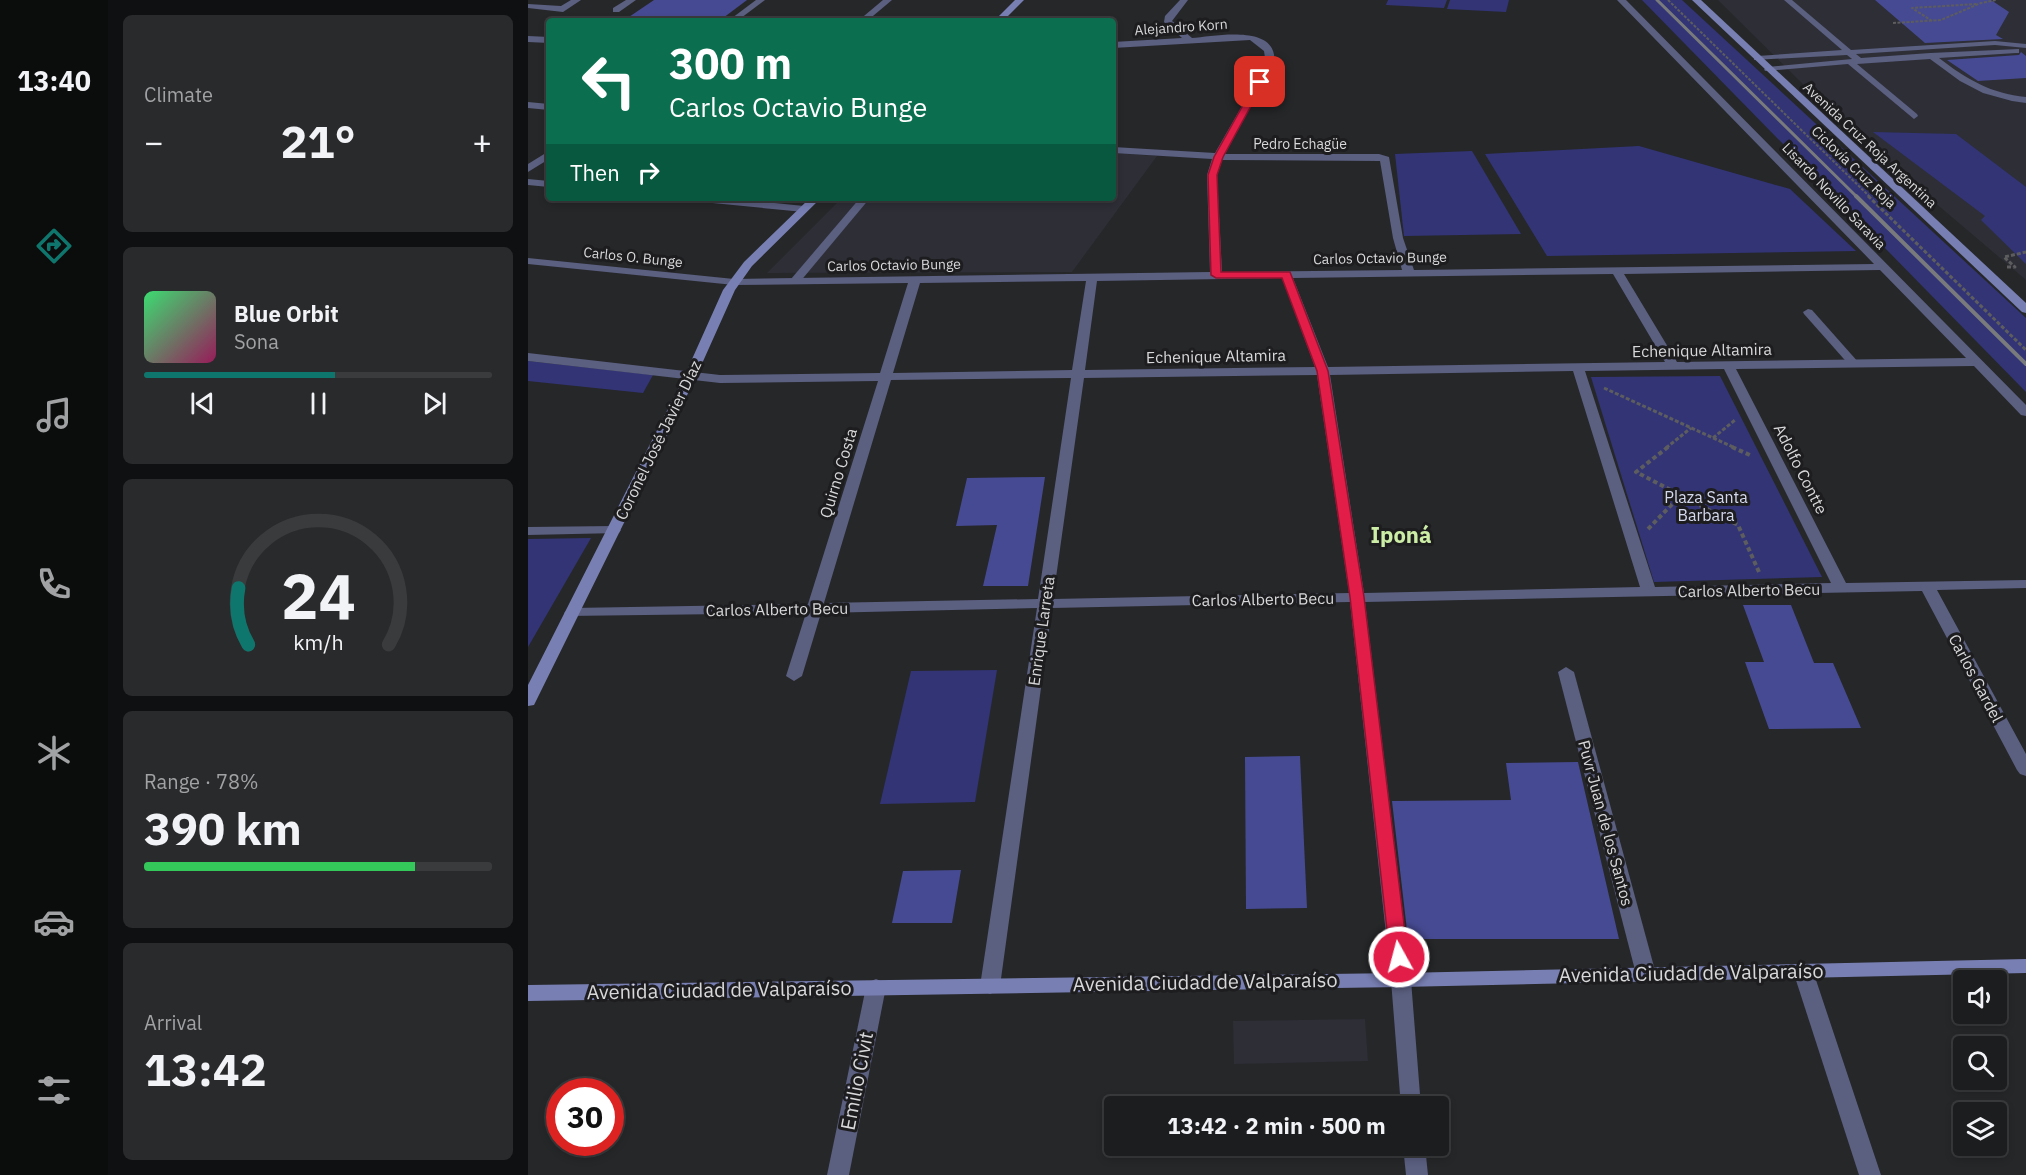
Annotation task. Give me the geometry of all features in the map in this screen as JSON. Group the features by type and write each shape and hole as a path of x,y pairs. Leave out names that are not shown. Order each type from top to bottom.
{"main road":[{"path":"1001,18 1020,0"},
{"name":"Avenida Cruz Roja Argentina","path":"1696,0 2026,309"},
{"name":"Coronel José Javier Díaz","path":"528,701 533,681 572,613 614,530 734,282 748,264 813,201"},
{"name":"Avenida Ciudad de Valparaíso","path":"528,993 1401,980 2026,966"}],"street":[{"path":"528,6 563,9 577,0"},
{"path":"616,10 632,0"},
{"path":"736,18 761,0"},
{"path":"866,18 888,0"},
{"path":"1184,0 1168,18 1168,22 1189,40"},
{"name":"Lisardo Novillo Saravia","path":"1621,0 2026,412"},
{"name":"Alejandro Korn","path":"1116,45 1250,37 1260,40 1272,59 1218,157"},
{"path":"528,39 546,40"},
{"path":"528,105 546,107"},
{"name":"Pedro Echagüe","path":"1116,150 1218,157 1379,157 1385,159 1398,238 1409,273"},
{"path":"528,169 546,156"},
{"path":"1216,275 1211,184 1218,157"},
{"path":"528,182 546,184"},
{"path":"723,201 804,209"},
{"name":"Carlos O. Bunge","path":"528,261 734,282"},
{"name":"Carlos Octavio Bunge","path":"734,282 1882,267"},
{"path":"1616,270 1674,367"},
{"path":"1286,275 1323,371 1357,597 1401,980 1410,1096"},
{"name":"Enrique Larreta","path":"990,986 1092,277"},
{"name":"Quirno Costa","path":"794,676 915,280"},
{"name":"Echenique Altamira","path":"528,357 720,379 1323,371 1580,373 1674,367 1977,362"},
{"name":"Adolfo Contte","path":"1729,366 1841,588"},
{"path":"1580,373 1649,592"},
{"path":"528,531 614,530"},
{"name":"Carlos Alberto Becu","path":"572,613 2026,584"},
{"name":"Carlos Gardel","path":"1927,586 2026,770"},
{"name":"Puvr Juan de los Santos","path":"1566,672 1646,974"},
{"path":"1803,971 1870,1175"},
{"name":"Emilio Civit","path":"838,1175 876,987"},
{"path":"1415,1156 1417,1175"}],"lane":[{"path":"1788,0 1849,51 1855,61 1914,116"},
{"path":"1757,58 1995,43 2026,46"},
{"path":"1919,47 1968,84 2010,100 2026,100"},
{"path":"1768,69 1855,61 2026,51"},
{"path":"795,282 863,201"},
{"path":"1808,312 1855,365"}],"path":[{"name":"Ciclovía Cruz Roja","path":"1668,0 2026,350"},
{"path":"1933,21 1912,8 1996,0"},
{"path":"1893,23 1941,20 1982,3"},
{"path":"1580,373 1691,428 1782,469"},
{"path":"1713,438 1750,408"},
{"path":"1691,428 1636,471 1738,525 1767,590"},
{"path":"1634,544 1681,495"}],"shaded area":[{"path":"1718,0 2026,0 2026,280 1847,128"},
{"path":"1116,153 1157,156 1072,272 767,273 839,201 1116,201"},
{"path":"1365,1019 1368,1061 1234,1064 1233,1021"}],"green space":[{"path":"1388,0 1447,0 1444,8 1386,5"},
{"path":"1450,0 1509,0 1506,12 1447,9"},
{"path":"1642,0 1682,0 2026,318 2026,392"},
{"path":"1873,132 1956,134 2026,187 2026,264 1981,220 1985,216"},
{"path":"1639,146 1790,189 1856,251 1547,256 1485,154"},
{"path":"1472,151 1521,234 1404,236 1395,154"},
{"path":"528,361 653,375 643,393 528,381"},
{"name":"Plaza Santa Barbara","path":"1720,376 1822,577 1654,582 1591,377"},
{"path":"591,538 528,647 528,539"},
{"path":"997,670 975,802 880,804 911,671"}],"building":[{"path":"654,0 747,0 723,18 627,18"},
{"path":"1875,0 1991,0 2009,12 1996,35 2003,39 1925,43"},
{"path":"2021,52 2026,56 2026,78 1978,81 1947,60 2019,55"},
{"path":"1045,477 1028,586 983,586 997,525 956,526 967,478"},
{"path":"1743,605 1791,605 1814,663 1833,663 1861,728 1769,729 1745,662 1764,662"},
{"path":"1300,756 1307,908 1246,909 1245,757"},
{"path":"1578,762 1619,939 1408,939 1392,801 1511,800 1506,763"},
{"path":"961,870 952,923 892,923 903,871"}],"railway":[{"path":"1657,0 1857,197"},
{"path":"1856,196 2026,364"}],"district":[{"name":"Iponá","path":"1401,535"}],"route":[{"path":"1260,82 1218,157 1212,175 1216,275 1286,275 1323,371 1357,597 1399,957"}]}
